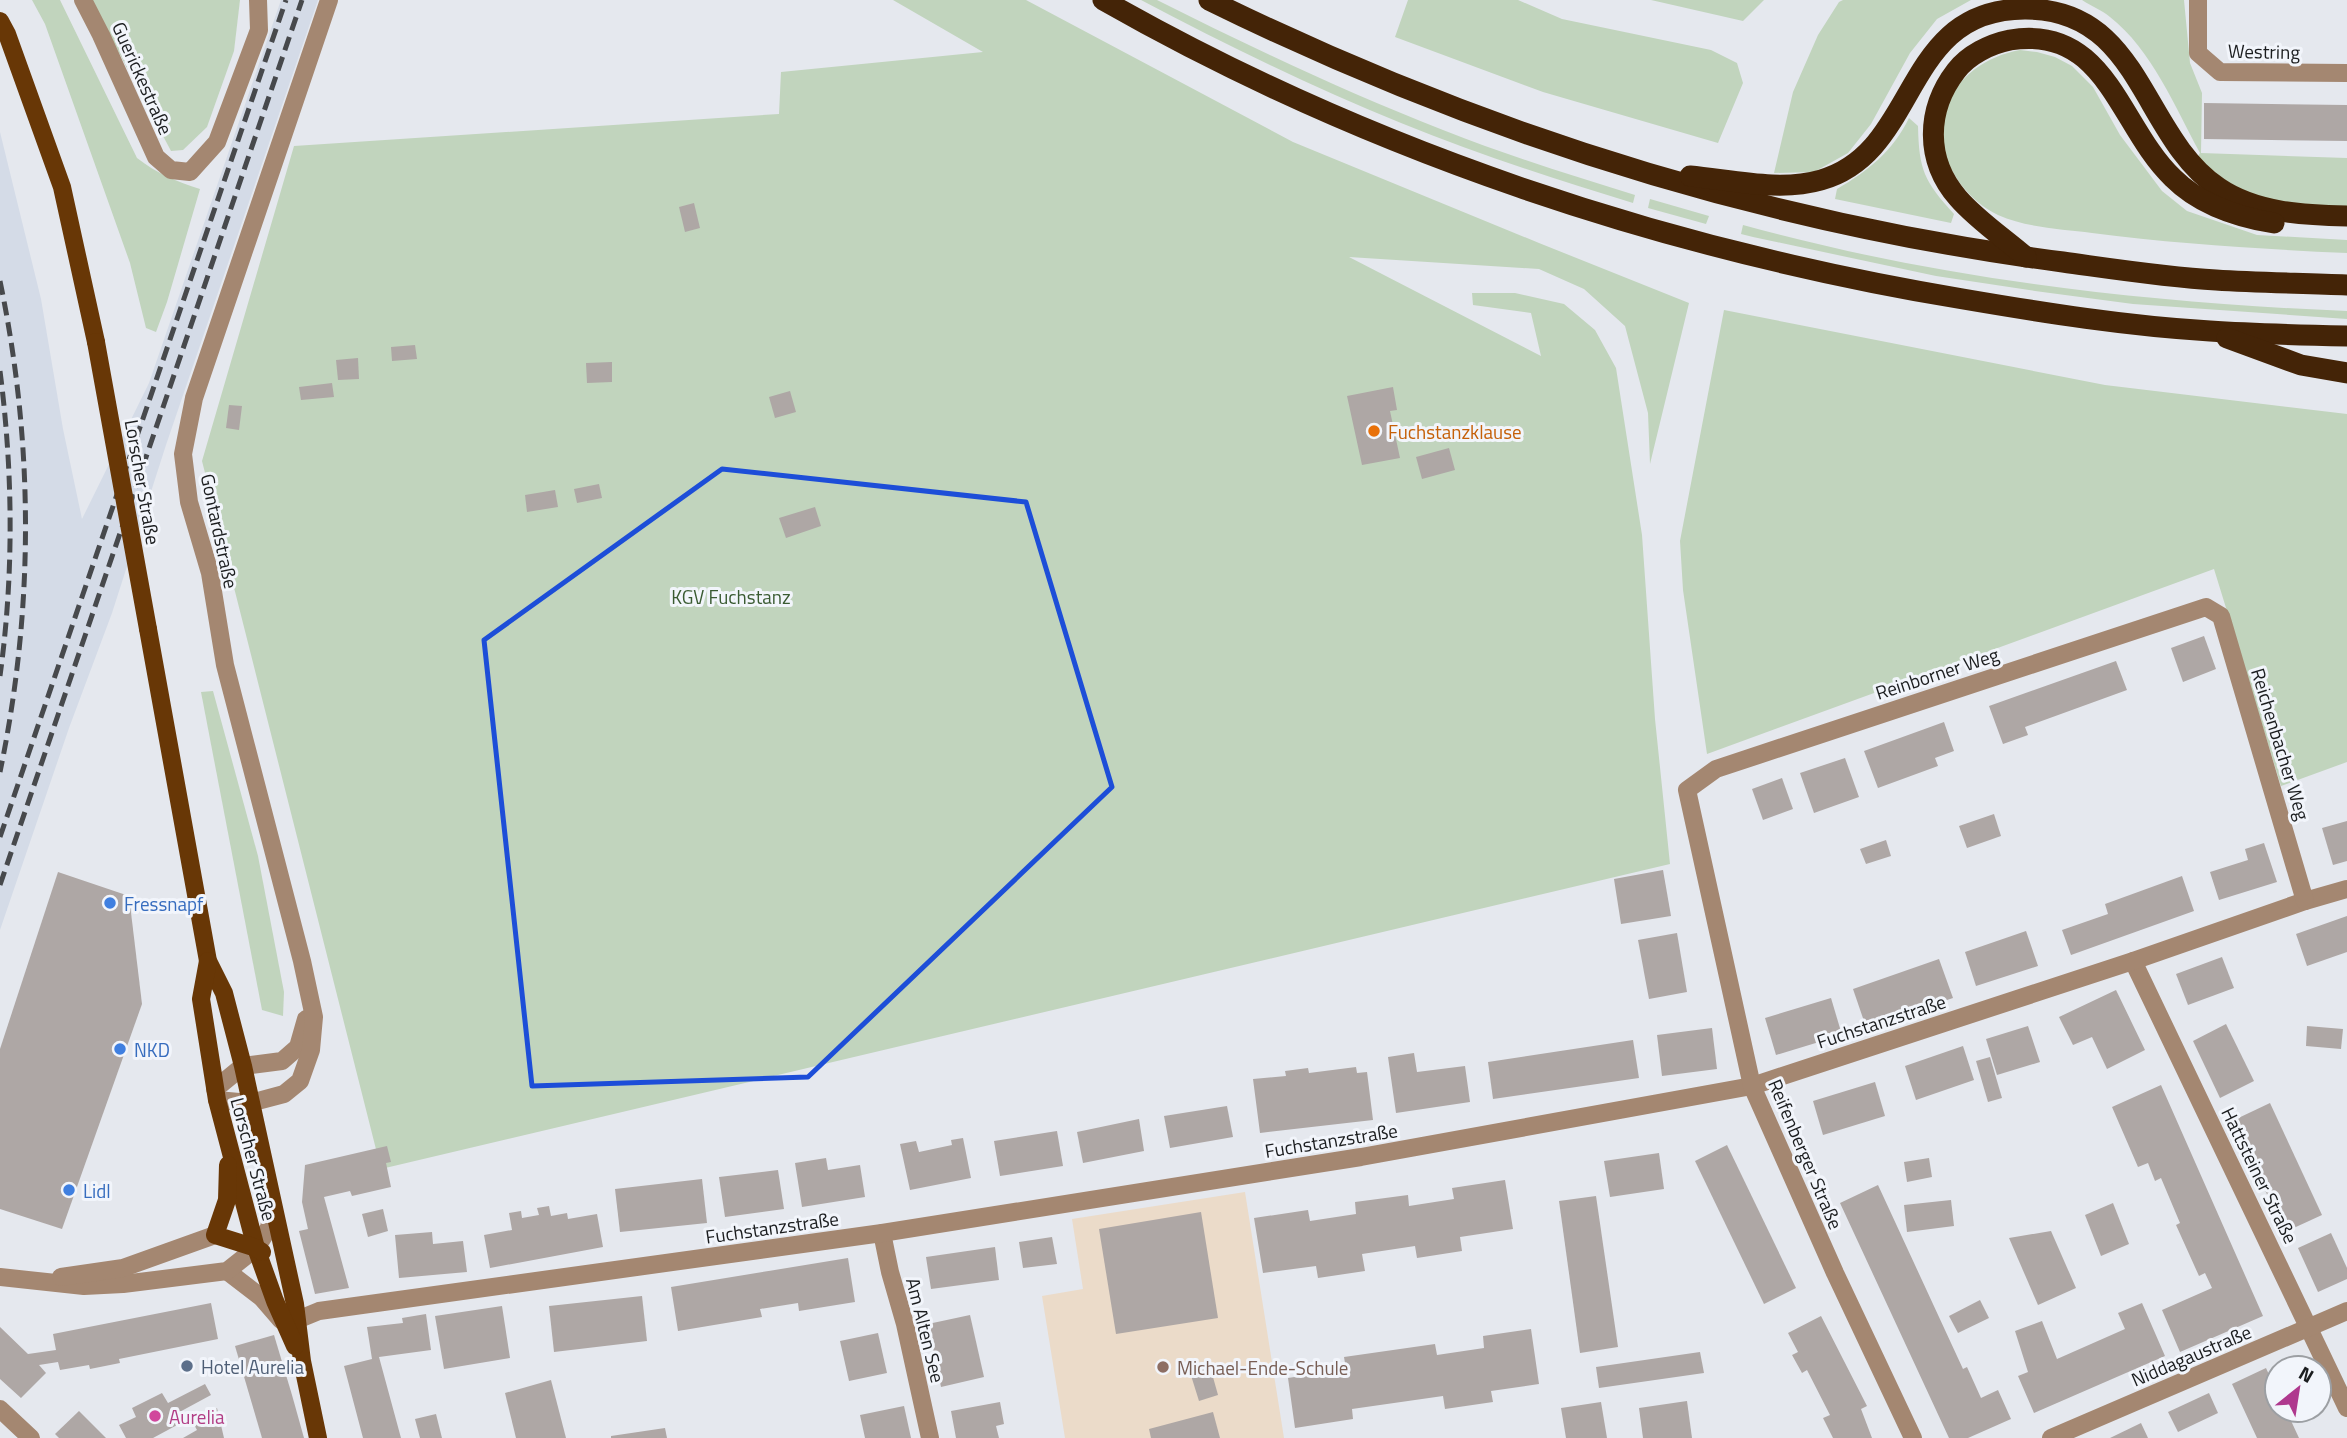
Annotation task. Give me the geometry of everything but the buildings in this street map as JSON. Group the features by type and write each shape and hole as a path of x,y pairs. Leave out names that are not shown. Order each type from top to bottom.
{"highway":[{"path":"1103,0 1221,62 1320,108 1484,174 1619,219 1739,252 1910,290 2109,321 2208,331 2347,336"},
{"path":"1209,0 1357,69 1447,106 1539,139 1729,198 1926,242 2026,257 2215,280 2347,285"},
{"path":"1632,169 1778,185 1800,185 1843,172 1872,149 1887,130 1931,55 1946,39 1980,18 2005,10 2027,8 2071,17 2093,28 2113,45 2129,64 2188,162 2220,189 2261,207 2347,216"},
{"path":"2026,257 1959,199 1944,179 1936,157 1932,133 1936,109 1945,86 1959,67 1978,52 2000,42 2024,38 2048,40 2070,48 2091,61 2107,80 2158,163 2191,193 2213,206 2258,220 2347,228"},
{"path":"2208,331 2301,365 2347,373"}],"main road":[{"name":"Lorscher Straße","path":"0,21 62,187 96,342 208,961 225,993 243,1066 291,1288 291,1322"},
{"name":"Lorscher Straße","path":"208,961 201,999 216,1094 256,1248 291,1322 318,1438"},
{"path":"228,1144 227,1200 215,1236 256,1248 278,1265 291,1288"}],"street":[{"name":"Guerickestraße","path":"83,0 156,157 171,170 190,172 217,142 259,30 258,0"},
{"name":"Gontardstraße","path":"216,1094 250,1104 284,1094 300,1081 311,1050 314,1017 225,665 210,573 189,502 183,454 194,398 330,0"},
{"name":"Westring","path":"2198,0 2198,53 2220,72 2347,73"},
{"name":"Reinborner Weg","path":"1687,790 1716,769 2206,607"},
{"name":"Reichenbacher Weg","path":"2206,607 2221,616 2305,901"},
{"name":"Reifenberger Straße","path":"1687,790 1752,1086 1835,1273 1913,1438"},
{"name":"Fuchstanzstraße","path":"291,1322 319,1311 882,1233 1361,1157 1752,1086 2347,889"},
{"name":"Hattsteiner Straße","path":"2133,961 2347,1408"},
{"name":"Gontardstraße","path":"243,1066 282,1061 298,1047 310,999"},
{"path":"216,1094 243,1066"},
{"path":"0,1277 84,1286 227,1271 256,1248 269,1228 274,1201"},
{"name":"Am Alten See","path":"882,1233 930,1438"},
{"path":"29,1282 123,1268 215,1236"},
{"path":"227,1271 291,1322"},
{"name":"Niddagaustraße","path":"2051,1438 2347,1311"},
{"path":"0,1409 31,1438"}],"highlighted area":[{"path":"722,469 1026,502 1112,787 808,1077 532,1086 484,640"}],"shaded area":[{"path":"281,0 318,0 166,445 112,613 69,728 0,930 0,132 41,299 63,429 82,519 149,383"},
{"name":"Michael-Ende-Schule","path":"1245,1192 1284,1438 1065,1438 1042,1296 1083,1289 1072,1219"}],"green space":[{"path":"32,0 60,0 137,158 167,176 200,189 156,332 146,328 130,263 45,24"},
{"path":"91,0 240,0 234,51 207,127 183,150 171,151"},
{"name":"KGV Fuchstanz","path":"893,0 1026,0 1293,142 1689,303 1650,464 1648,413 1625,326 1584,289 1539,269 1349,257 1541,356 1531,313 1473,305 1472,293 1515,293 1564,304 1595,330 1616,368 1642,535 1655,719 1670,864 381,1169 202,461 294,146 779,114 781,72 983,52"},
{"path":"1141,0 1157,0 1298,68 1443,130 1635,195 1633,203 1516,166 1401,123 1269,65"},
{"path":"1408,0 1518,0 1562,19 1711,50 1737,63 1743,83 1718,143 1543,92 1395,37"},
{"path":"1651,0 1764,0 1743,21"},
{"path":"1843,0 1971,0 1937,19 1910,53 1871,124 1848,153 1814,172 1774,173 1793,92 1818,35"},
{"path":"2082,0 2184,0 2190,63 2202,93 2201,153 2347,158 2347,210 2305,206 2266,198 2248,192 2214,172 2198,156 2200,153 2172,98 2138,46 2125,30 2104,12"},
{"path":"2020,50 2055,57 2072,66 2093,87 2120,135 2162,191 2187,211 2257,235 2347,240 2347,253 2188,243 2057,229 2021,223 1988,209 1961,185 1949,164 1942,142 1943,122 1957,87 1974,69 1996,57"},
{"path":"1909,118 1918,126 1925,174 1936,193 1954,214 1951,223 1835,199 1837,189 1859,175 1887,150"},
{"path":"1650,199 1709,216 1706,224 1648,208"},
{"path":"1743,225 1817,244 1967,274 2119,295 2347,311 2347,319 2133,304 1936,276 1741,234"},
{"path":"1724,310 2105,385 2347,414 2347,762 2281,786 2214,569 1707,754 1683,590 1680,541"},
{"path":"213,691 258,856 284,992 283,1016 262,1010 201,692"}],"railway":[{"path":"0,837 286,0"},
{"path":"0,885 302,0"},
{"path":"0,281 19,404 25,526 19,649 0,772"},
{"path":"0,371 10,523 8,600 0,676"}],"place":[{"name":"Fuchstanzklause","path":"1374,431"},
{"name":"Fressnapf","path":"110,903"},
{"name":"NKD","path":"120,1049"},
{"name":"Lidl","path":"69,1190"},
{"name":"Hotel Aurelia","path":"187,1366"},
{"name":"Michael-Ende-Schule","path":"1163,1367"},
{"name":"Aurelia","path":"155,1416"}]}
